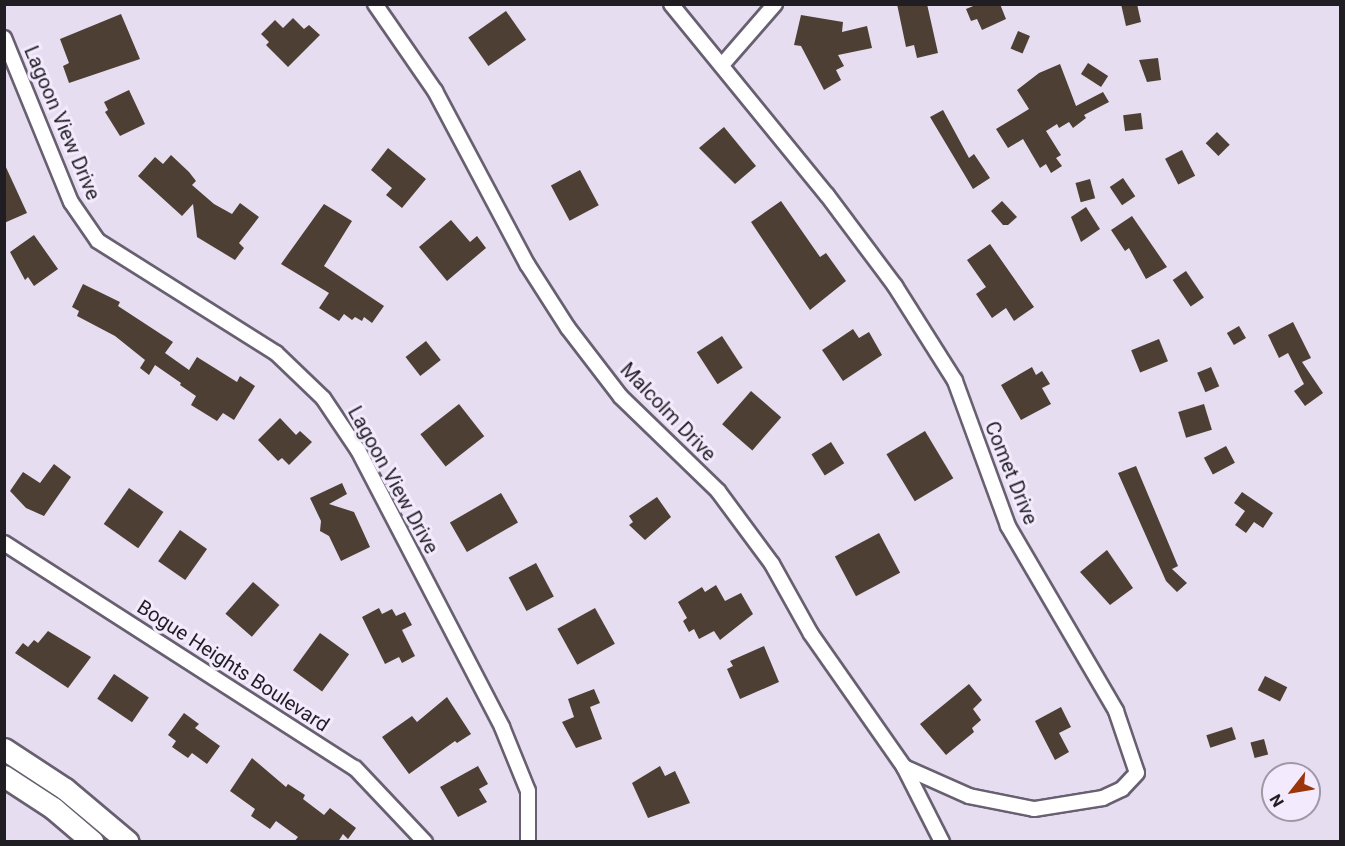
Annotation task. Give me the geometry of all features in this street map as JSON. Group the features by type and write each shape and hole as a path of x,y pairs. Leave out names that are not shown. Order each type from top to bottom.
{"main road":[{"path":"4,749 64,789 128,842"},
{"path":"4,776 53,808 93,842"}],"street":[{"name":"Malcolm Drive","path":"375,4 435,91 527,264 568,328 621,397 718,491 772,564 811,634 904,767 942,842"},
{"name":"Comet Drive","path":"671,4 722,65 895,286 955,381 1008,526 1116,711 1137,773 1122,789 1103,798 1034,809 969,796 904,767"},
{"path":"722,65 775,4"},
{"name":"Lagoon View Drive","path":"4,38 71,202 98,241 276,353 323,398 352,442 502,727 528,791 528,842"},
{"name":"Bogue Heights Boulevard","path":"4,543 355,768 425,842"}],"building":[{"path":"897,4 927,4 938,53 917,58 914,45 906,47"},
{"path":"978,4 1000,4 1006,19 982,30 977,19 971,21 966,9"},
{"path":"1121,4 1137,4 1141,22 1126,26"},
{"path":"506,11 526,40 488,66 468,37"},
{"path":"121,14 140,59 69,83 63,66 69,63 60,39"},
{"path":"801,15 843,22 842,32 867,26 872,48 838,55 844,66 836,70 841,80 824,90 801,46 794,45"},
{"path":"293,18 304,29 309,25 320,35 288,67 266,45 269,42 261,34 275,20 283,28"},
{"path":"1018,31 1030,36 1023,54 1011,48"},
{"path":"1158,58 1161,80 1147,82 1139,60"},
{"path":"1088,63 1108,76 1101,87 1081,74"},
{"path":"1060,64 1076,106 1103,92 1109,102 1084,115 1086,118 1073,128 1069,122 1059,128 1057,124 1046,131 1061,155 1056,158 1062,166 1051,173 1046,164 1040,168 1023,139 1008,148 996,129 1029,109 1017,90 1039,73"},
{"path":"129,90 145,124 120,136 105,112 108,110 104,102"},
{"path":"943,110 969,158 974,154 990,178 973,189 930,117"},
{"path":"1141,113 1143,129 1125,131 1123,115"},
{"path":"724,127 756,166 735,184 699,148"},
{"path":"1217,132 1230,145 1218,156 1206,143"},
{"path":"388,148 426,179 402,208 386,195 392,188 371,170"},
{"path":"1182,150 1195,176 1178,184 1165,159"},
{"path":"171,155 196,181 192,185 214,204 232,214 240,203 259,217 239,243 244,248 235,260 197,237 193,204 182,216 138,176 155,157 163,164"},
{"path":"4,163 27,213 4,223"},
{"path":"580,170 599,205 570,221 551,185"},
{"path":"1123,178 1135,196 1122,205 1110,187"},
{"path":"1090,179 1095,198 1081,202 1076,183"},
{"path":"781,201 820,257 826,253 846,281 810,310 751,222"},
{"path":"1002,201 1017,217 1008,225 1003,225 991,211"},
{"path":"324,204 352,221 324,266 384,306 372,323 364,317 362,321 355,317 352,320 344,314 339,321 319,308 329,293 281,264"},
{"path":"1086,207 1100,229 1081,242 1071,217"},
{"path":"1132,216 1167,267 1146,279 1129,248 1125,251 1111,230"},
{"path":"451,220 470,242 477,236 486,248 447,281 419,247"},
{"path":"34,235 58,269 34,286 28,277 25,280 10,252"},
{"path":"990,244 1034,307 1014,321 1006,308 992,318 976,294 986,287 967,260"},
{"path":"1186,271 1204,298 1191,306 1173,280"},
{"path":"83,284 120,302 118,306 173,342 165,353 189,370 197,357 237,382 240,376 255,386 234,420 223,413 217,421 191,405 196,396 180,385 181,383 155,365 149,375 140,368 145,360 115,336 77,316 79,311 72,307"},
{"path":"1293,322 1311,358 1302,362 1323,393 1305,406 1294,391 1304,384 1288,353 1279,358 1268,335"},
{"path":"1239,326 1246,338 1234,345 1227,333"},
{"path":"853,329 859,338 869,332 882,355 843,381 822,350"},
{"path":"722,336 743,368 718,384 697,352"},
{"path":"1159,339 1168,361 1140,372 1131,350"},
{"path":"426,341 441,360 420,376 406,357"},
{"path":"1032,367 1036,375 1042,371 1050,384 1042,388 1051,404 1021,420 1001,385"},
{"path":"1211,367 1219,386 1205,392 1197,373"},
{"path":"751,391 781,417 752,450 722,424"},
{"path":"459,404 484,436 446,466 420,434"},
{"path":"1204,404 1212,430 1186,438 1178,412"},
{"path":"280,418 296,435 300,431 312,442 289,465 282,458 278,461 258,440"},
{"path":"925,431 953,478 915,501 886,454"},
{"path":"831,442 844,463 825,475 811,454"},
{"path":"1226,446 1235,463 1213,475 1204,458"},
{"path":"54,464 71,477 44,516 26,508 10,491 23,472 40,483"},
{"path":"1136,466 1178,566 1172,569 1187,583 1177,592 1166,581 1118,473"},
{"path":"342,483 347,494 329,504 354,512 370,547 341,561 329,536 320,531 321,521 310,498"},
{"path":"129,488 163,512 138,548 104,524"},
{"path":"1242,492 1273,513 1263,528 1254,522 1246,533 1235,525 1245,511 1234,503"},
{"path":"501,493 518,522 467,552 450,522"},
{"path":"657,497 671,517 645,540 629,525 633,522 629,516"},
{"path":"180,530 207,549 185,580 158,561"},
{"path":"879,533 900,573 856,596 835,556"},
{"path":"1107,550 1133,588 1110,605 1080,572"},
{"path":"536,563 554,597 526,611 509,578"},
{"path":"253,582 279,605 252,637 225,614"},
{"path":"716,585 725,601 741,593 753,614 720,640 714,631 699,639 694,629 689,632 683,621 687,618 678,602 702,587 705,592"},
{"path":"379,608 382,614 392,609 396,616 405,612 412,625 402,630 415,656 402,663 399,657 385,664 362,617"},
{"path":"595,608 615,644 577,665 557,629"},
{"path":"48,631 91,657 68,688 15,653 23,643 28,647 34,640 38,643"},
{"path":"320,633 349,654 322,691 293,670"},
{"path":"764,646 779,682 740,699 727,669 733,666 730,661"},
{"path":"114,674 149,697 132,722 97,699"},
{"path":"1265,676 1287,687 1280,702 1258,690"},
{"path":"969,684 982,700 973,709 981,720 972,728 974,732 946,755 920,724"},
{"path":"594,689 600,703 590,707 602,739 576,748 562,722 574,717 568,699"},
{"path":"447,697 471,734 457,743 455,741 409,774 382,737 412,716 417,722"},
{"path":"1061,707 1071,727 1059,733 1069,752 1055,760 1035,721"},
{"path":"184,713 199,724 195,728 220,746 207,764 192,753 188,758 172,747 176,741 168,735"},
{"path":"1232,727 1236,739 1210,748 1206,735"},
{"path":"1264,739 1268,754 1255,758 1250,743"},
{"path":"252,758 286,787 288,784 305,795 303,799 324,815 330,808 356,828 348,839 343,834 338,842 294,842 298,837 276,821 270,829 251,816 255,809 230,791"},
{"path":"478,766 488,784 479,789 487,802 458,817 440,787"},
{"path":"660,766 665,776 675,771 690,803 648,818 632,783"}]}
